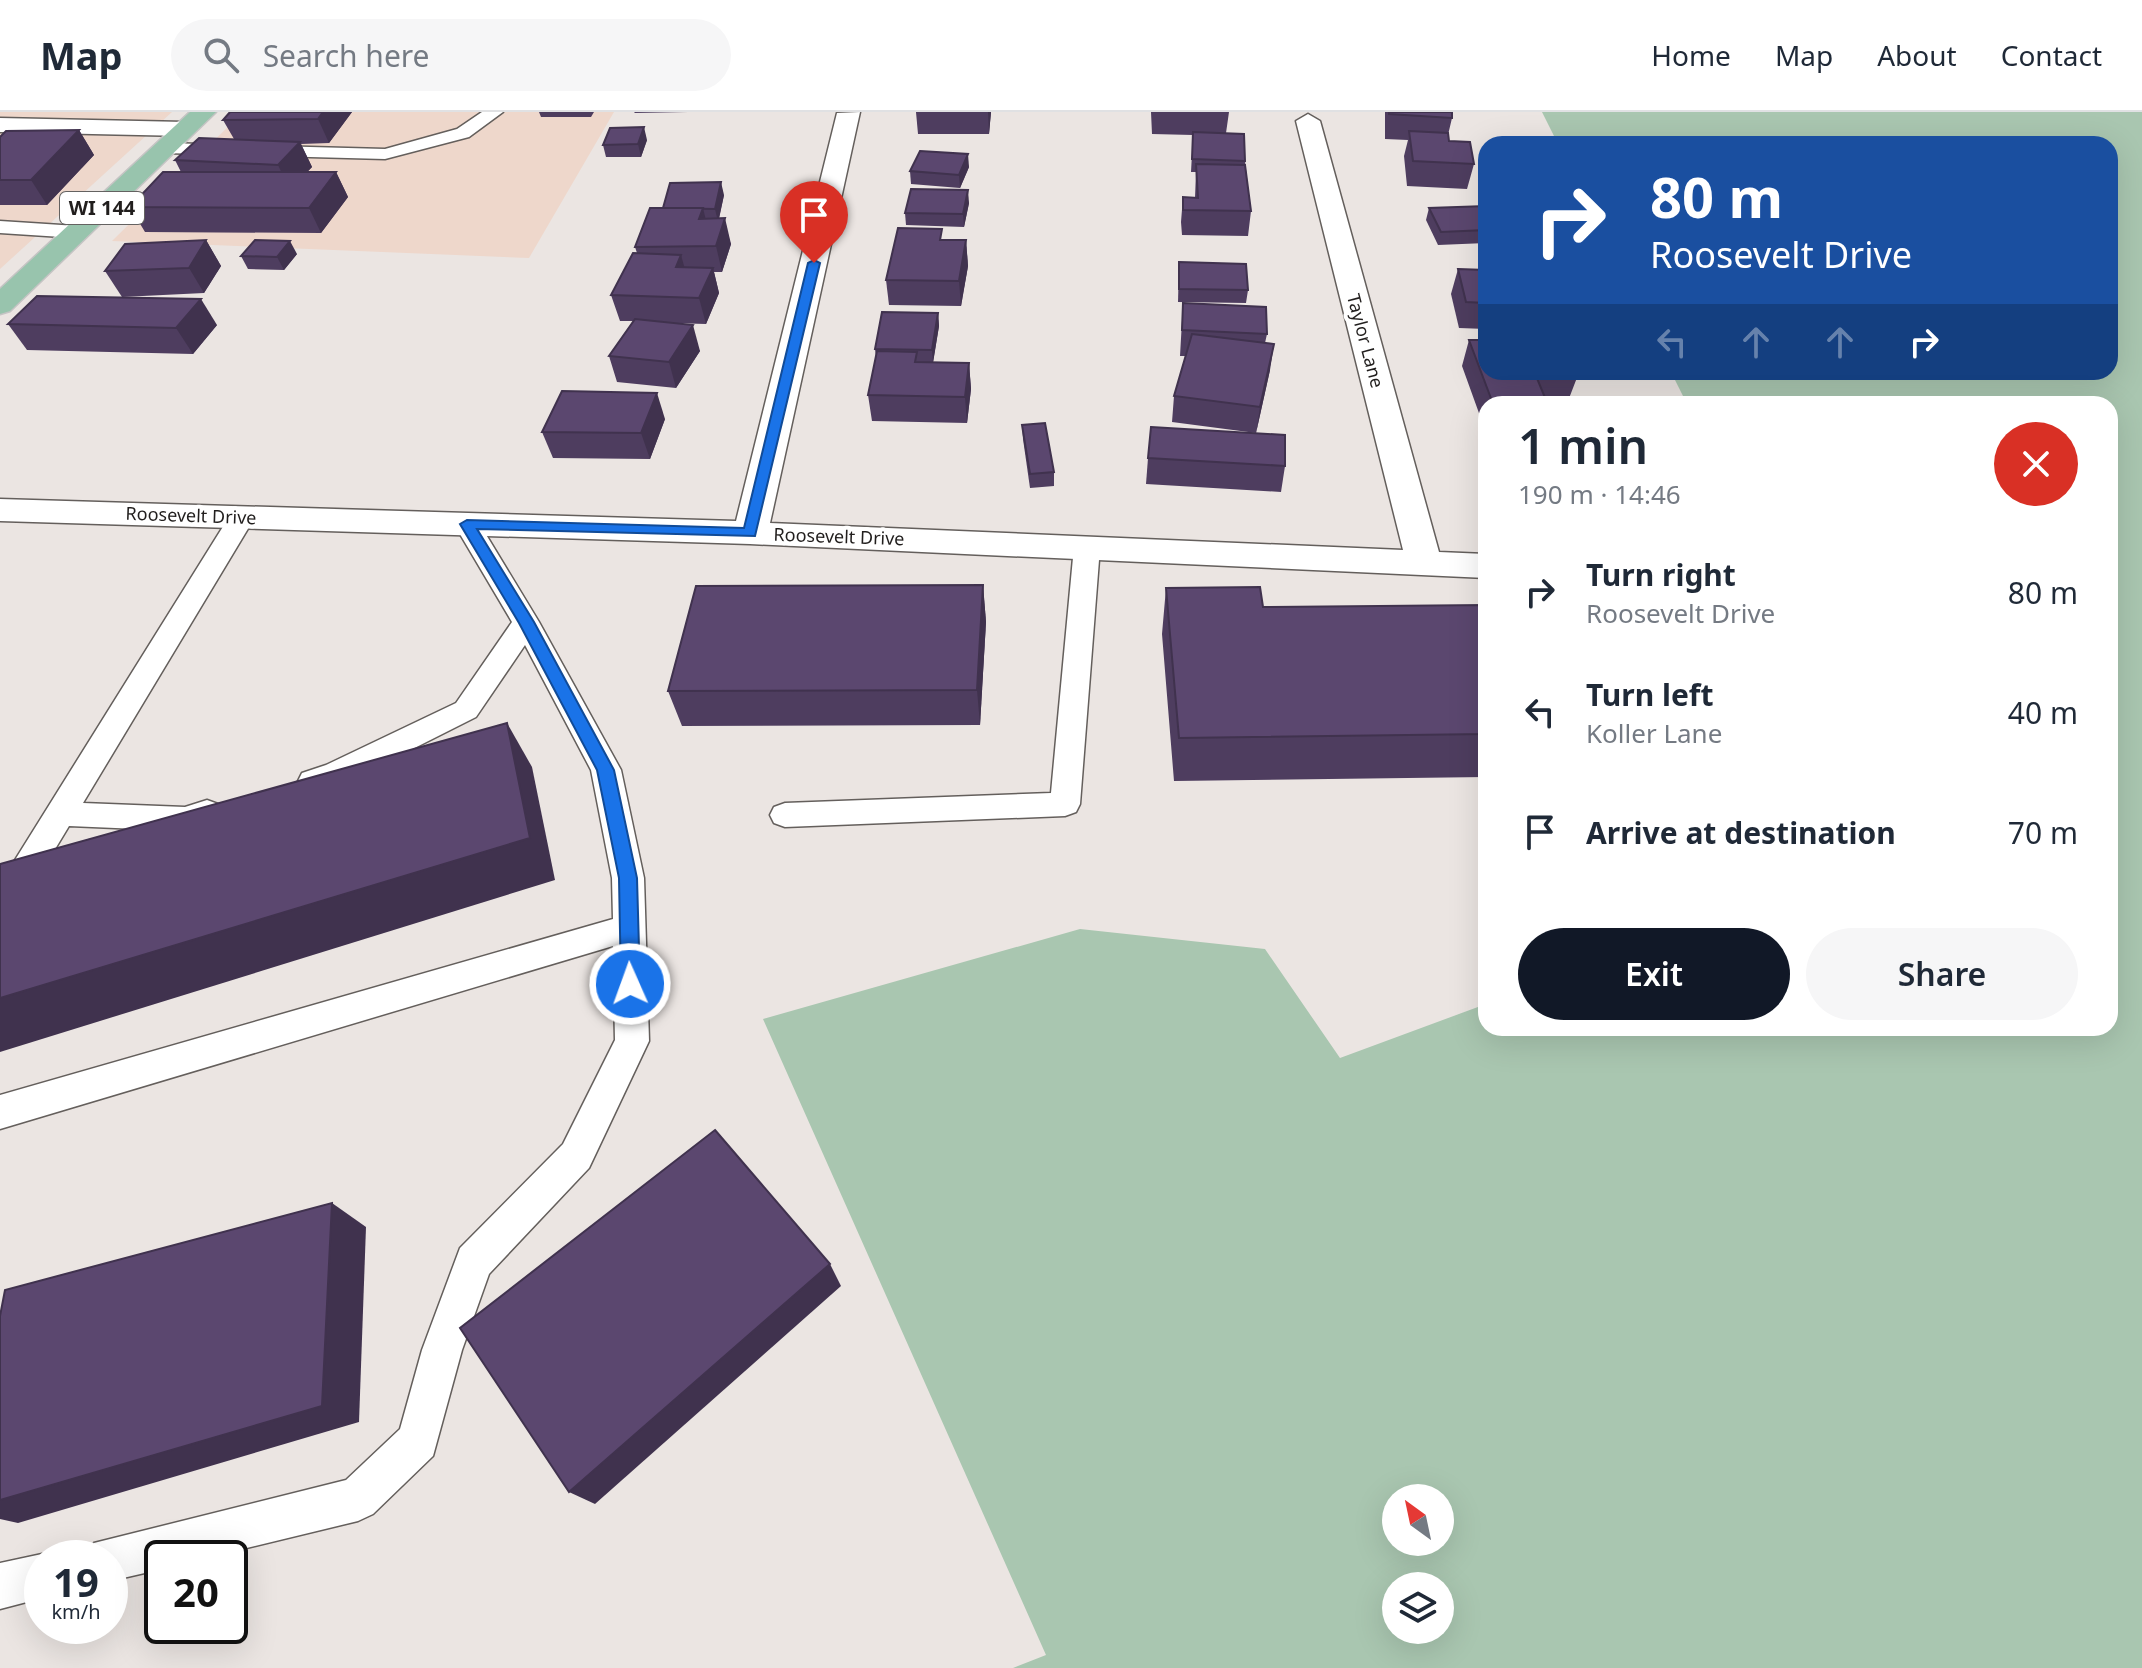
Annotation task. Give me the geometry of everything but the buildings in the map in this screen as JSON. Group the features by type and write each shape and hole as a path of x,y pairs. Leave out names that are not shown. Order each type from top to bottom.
{"main road":[{"name":"WI 144","path":"0,305 195,121"}],"street":[{"path":"750,533 849,113"},
{"path":"0,125 195,121"},
{"name":"Taylor Lane","path":"1308,121 1423,560"},
{"name":"Roosevelt Drive","path":"0,510 750,533 1423,560 1478,565"}],"lane":[{"path":"165,148 385,154 463,133 494,112"},
{"path":"0,227 77,232"},
{"path":"0,912 242,517"},
{"path":"128,1555 358,1499 418,1441 442,1350 474,1262 576,1156 632,1041 628,878 606,770 526,622 467,524"},
{"path":"785,815 1065,804 1087,547"},
{"path":"290,788 336,774 466,710 526,622"},
{"path":"59,814 185,819 230,806"},
{"path":"0,1112 629,928"},
{"path":"0,1586 24,1580"}],"shaded area":[{"path":"0,112 172,112 0,269"},
{"path":"243,112 614,112 529,258 112,241"}],"green space":[{"path":"1542,112 2142,112 2142,1668 1013,1668 1046,1655 763,1019 1080,929 1265,949 1340,1058 1478,1007 1478,1036 2118,1036 2118,396 1683,396 1675,380 2118,380 2118,136 1554,136"}],"route":[{"path":"630,984 628,878 606,770 526,622 467,524 750,533 814,263"}]}
